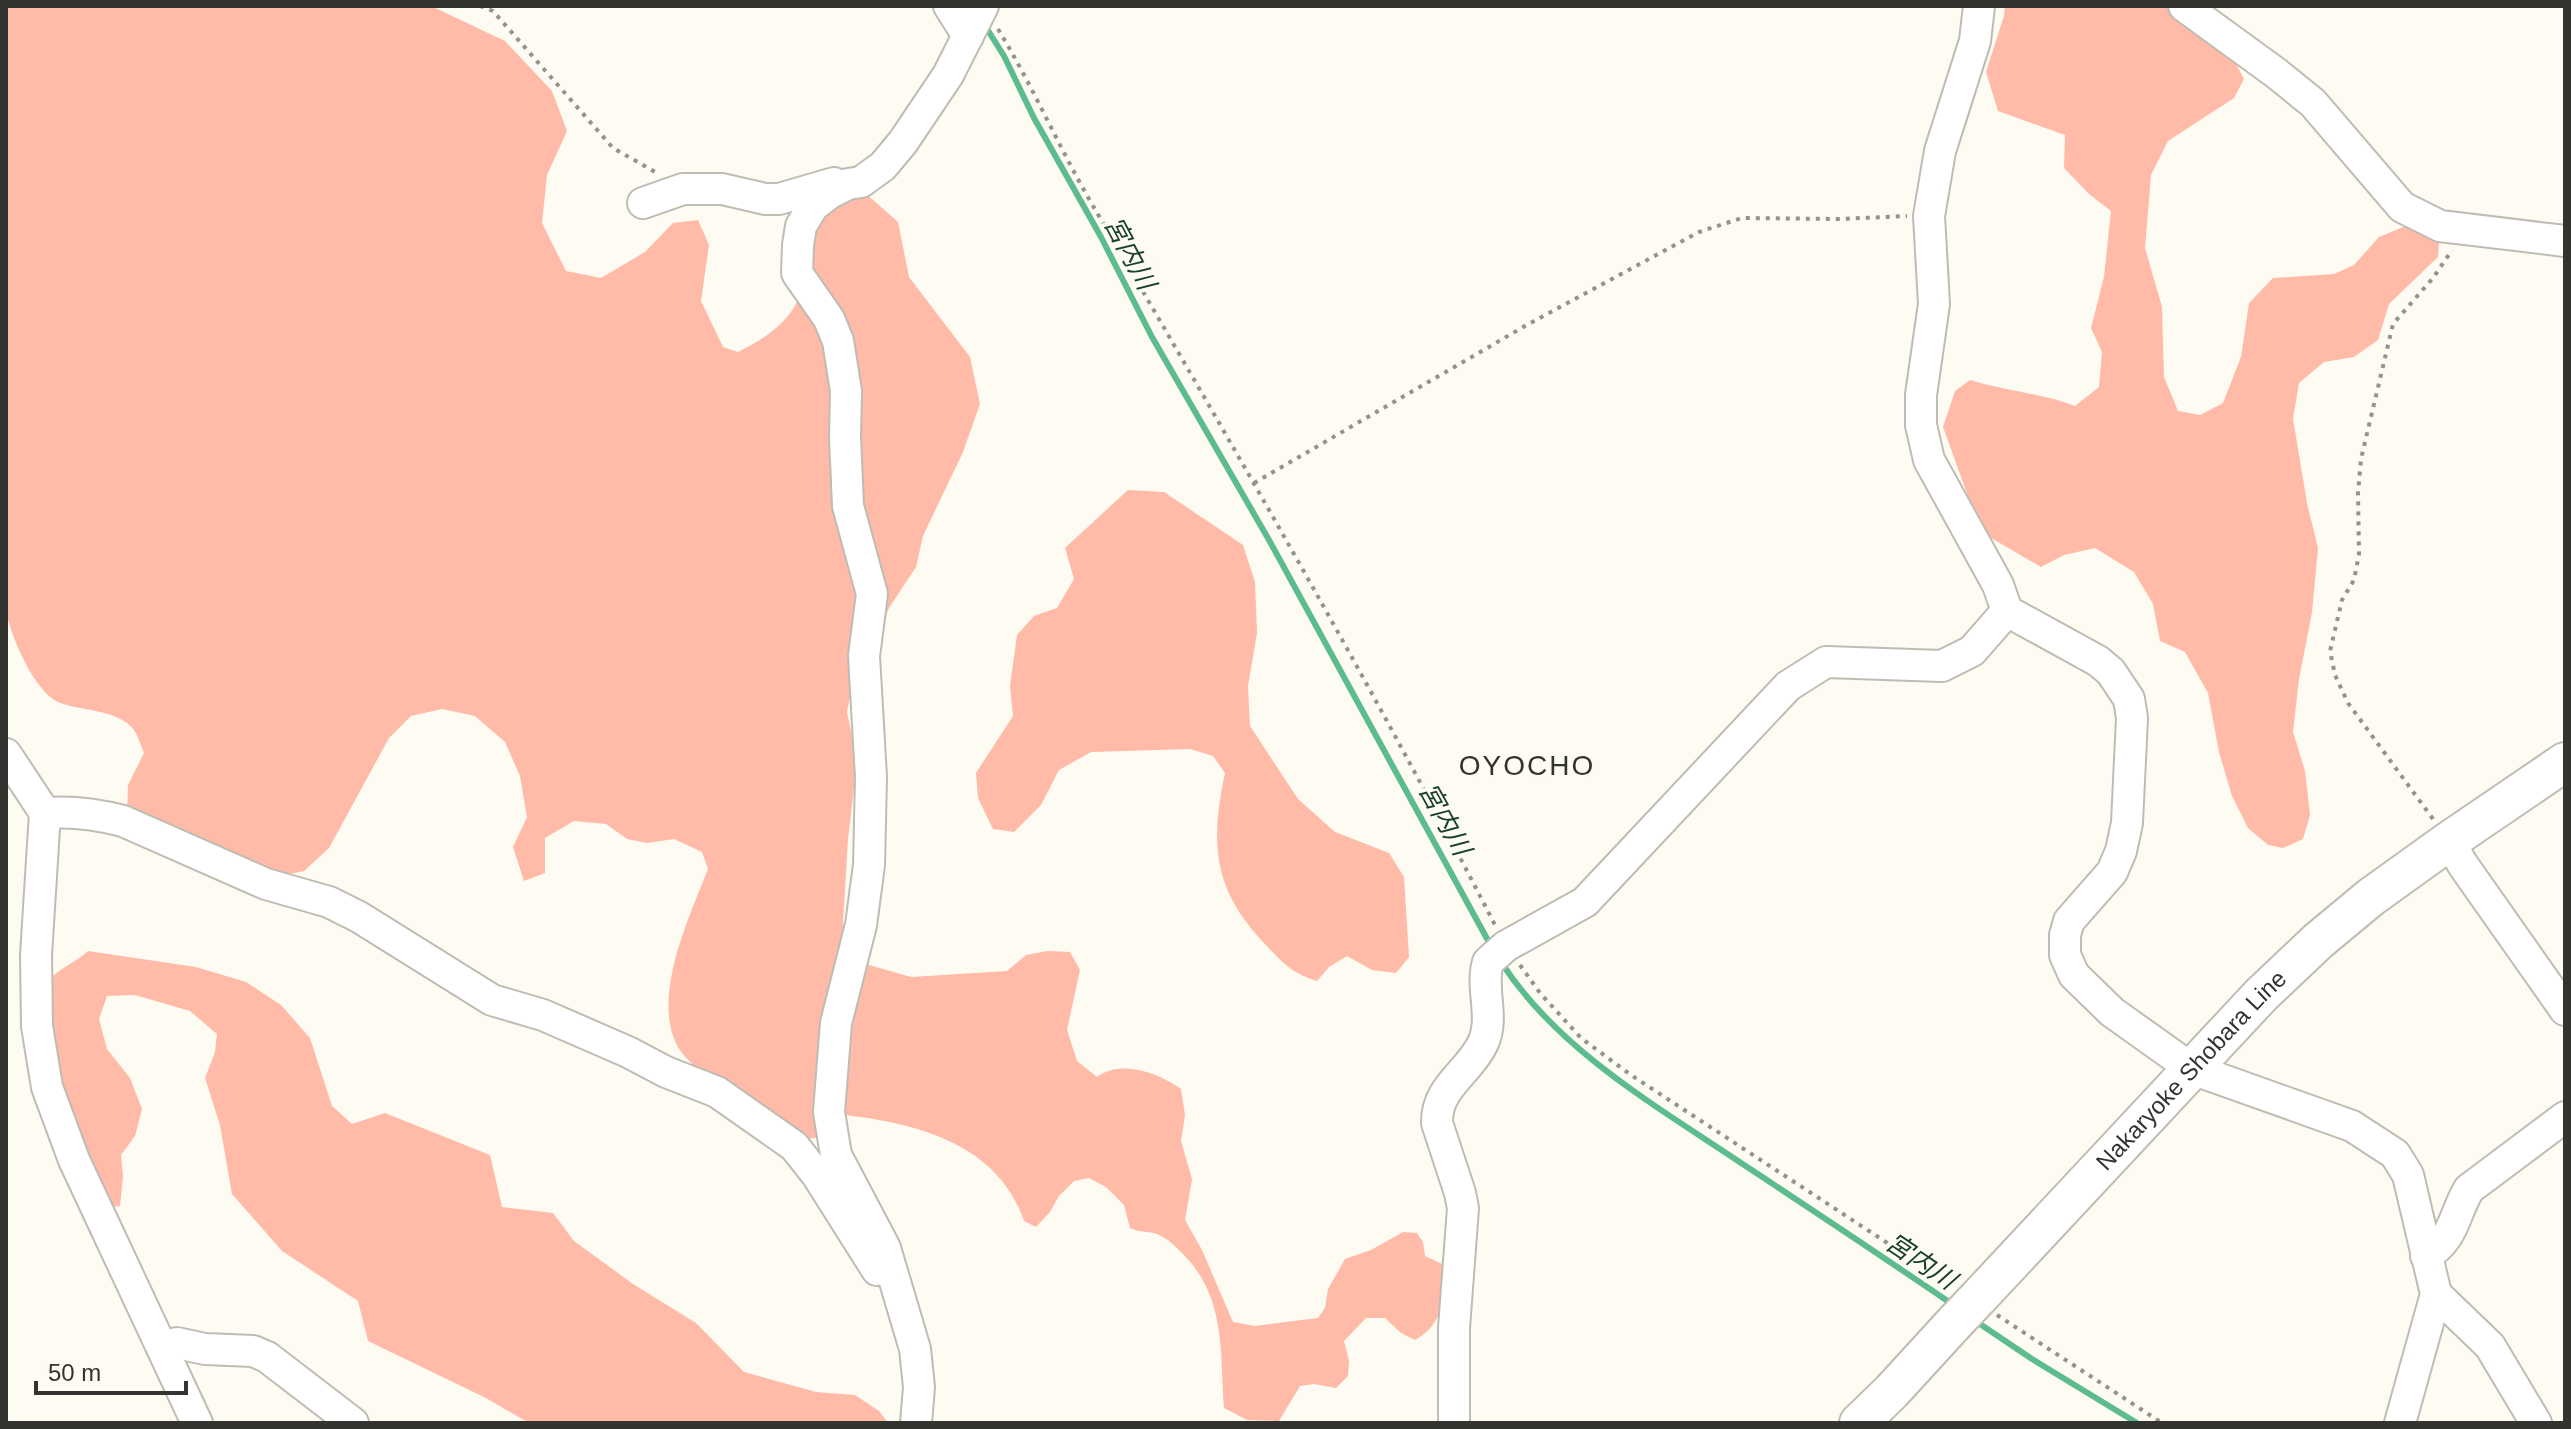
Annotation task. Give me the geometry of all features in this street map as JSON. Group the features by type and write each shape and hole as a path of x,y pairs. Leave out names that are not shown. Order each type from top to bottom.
{"main road":[{"name":"Nakaryoke Shobara Line","path":"1859,1423 2261,995 2318,941 2371,897 2565,762"}],"street":[{"path":"643,203 683,189 722,189 745,196 779,199 826,183 861,182 883,166 927,110 979,20 949,6"},
{"path":"1979,6 1975,41 1940,151 1929,216 1934,304 1921,395 1921,425 1929,460 1998,585 2007,611 2098,661 2117,678 2129,699 2132,718 2129,799 2121,851 2112,872 2069,921 2065,955 2074,975 2112,1012 2192,1069 2352,1126 2395,1154 2408,1175 2436,1294 2400,1423"},
{"path":"2184,6 2313,103 2402,207 2440,226 2565,241"},
{"path":"848,184 830,193 807,213 798,245 797,273 829,319 838,341 846,391 848,506 872,594 864,656 871,777 869,865 861,925 836,1023 829,1112 836,1155 885,1248 915,1349 919,1387 916,1423"},
{"path":"1454,1423 1454,1328 1463,1208 1436,1112 1443,1092 1473,1060 1487,1033 1487,967 1500,951 1585,902 1788,686 1808,671 1826,662 1942,666 1972,651 2007,611"},
{"path":"6,754 45,813 36,983 37,1026 47,1087 74,1160 197,1423"},
{"path":"45,813 64,811 123,821 266,884 329,902 359,917 492,1000 543,1015 717,1092 794,1146 817,1175 902,1308"},
{"path":"2449,841 2565,1010"},
{"path":"2426,1256 2448,1237 2460,1203 2469,1189 2565,1117"},
{"path":"2436,1294 2490,1346 2536,1423"},
{"path":"163,1347 177,1343 205,1349 253,1351 267,1357 353,1423"}],"path":[{"path":"480,6 493,11 613,148 683,189"},
{"path":"979,20 1008,44 1065,158 1254,483 1418,776 1500,951 1581,1038 1631,1075 1972,1305 2162,1423"},
{"path":"1254,483 1525,326 1699,232 1742,218 1929,216"},
{"path":"2449,841 2348,703 2335,675 2330,651 2342,600 2354,580 2359,554 2361,459 2393,324 2452,250 2461,229"}],"shaded area":[{"path":"6,6 431,6 505,41 552,91 567,131 547,175 542,223 566,271 601,278 645,252 673,223 698,220 709,245 701,301 723,347 738,352 780,325 792,310 806,277 815,209 864,192 898,222 909,277 970,357 980,404 963,452 923,536 916,567 889,608 873,645 855,672 847,712 854,745 854,788 843,923 848,938 869,965 911,977 1007,971 1026,955 1048,951 1070,952 1080,970 1067,1030 1077,1061 1097,1077 1117,1069 1140,1070 1181,1089 1185,1115 1181,1141 1192,1179 1185,1220 1202,1250 1233,1322 1255,1326 1318,1318 1325,1308 1328,1289 1345,1259 1371,1250 1403,1232 1417,1233 1423,1242 1425,1256 1444,1265 1444,1298 1432,1326 1415,1340 1401,1333 1385,1318 1366,1318 1344,1341 1349,1361 1348,1376 1336,1388 1314,1384 1300,1386 1279,1421 1247,1420 1224,1408 1218,1326 1207,1288 1197,1271 1166,1239 1130,1228 1124,1205 1106,1187 1089,1178 1074,1181 1036,1227 1024,1221 1011,1194 994,1172 948,1140 893,1123 836,1114 824,1136 803,1140 705,1075 682,1053 672,1033 670,987 682,936 708,869 702,852 674,839 647,843 627,839 606,824 574,821 545,838 545,873 524,881 513,847 527,817 520,776 505,742 475,716 442,709 411,716 389,738 329,848 304,871 275,877 127,814 128,785 144,753 135,732 119,718 67,705 49,696 24,661 6,610"},
{"path":"2005,6 2169,6 2232,56 2244,79 2234,98 2168,141 2151,175 2145,248 2162,307 2164,377 2178,411 2200,415 2223,403 2241,357 2249,303 2273,278 2334,274 2354,265 2379,237 2408,225 2439,242 2438,257 2389,304 2378,340 2354,357 2324,362 2299,383 2293,419 2318,548 2312,612 2293,732 2305,771 2310,815 2303,839 2283,848 2268,845 2248,828 2232,796 2219,752 2208,693 2185,652 2160,641 2153,604 2134,572 2095,548 2064,555 2041,567 1981,532 1943,427 1955,391 1970,380 2075,406 2099,387 2102,352 2091,328 2104,277 2111,211 2064,168 2065,135 1998,111 1986,72"},
{"path":"1128,490 1164,492 1243,545 1255,582 1257,633 1248,686 1250,726 1298,799 1335,832 1389,853 1404,877 1409,957 1396,973 1372,970 1347,956 1329,967 1317,981 1288,966 1247,923 1234,904 1220,864 1218,822 1225,773 1213,756 1190,749 1091,752 1059,770 1041,805 1014,832 993,829 978,798 976,773 1013,716 1010,686 1017,635 1034,616 1057,608 1074,579 1065,548"},
{"path":"88,951 196,967 246,982 281,1005 310,1038 332,1106 352,1124 385,1113 490,1155 502,1207 553,1213 574,1241 633,1284 696,1323 744,1372 816,1392 855,1395 879,1411 888,1423 529,1423 486,1398 368,1341 358,1301 282,1251 232,1194 220,1125 205,1078 215,1052 217,1034 190,1011 135,995 107,996 99,1019 107,1049 130,1078 142,1109 135,1136 121,1155 123,1177 120,1206 104,1208 55,1083 44,987 54,975"}],"waterway":[{"name":"宮内川","path":"984,24 1004,56 1152,337 1269,540 1491,946"},
{"name":"宮内川","path":"1501,962 1547,1019 1602,1068 1952,1304"},
{"name":"宮内川","path":"1974,1320 2137,1423"}],"district":[{"name":"OYOCHO","path":"1527,765"}]}
